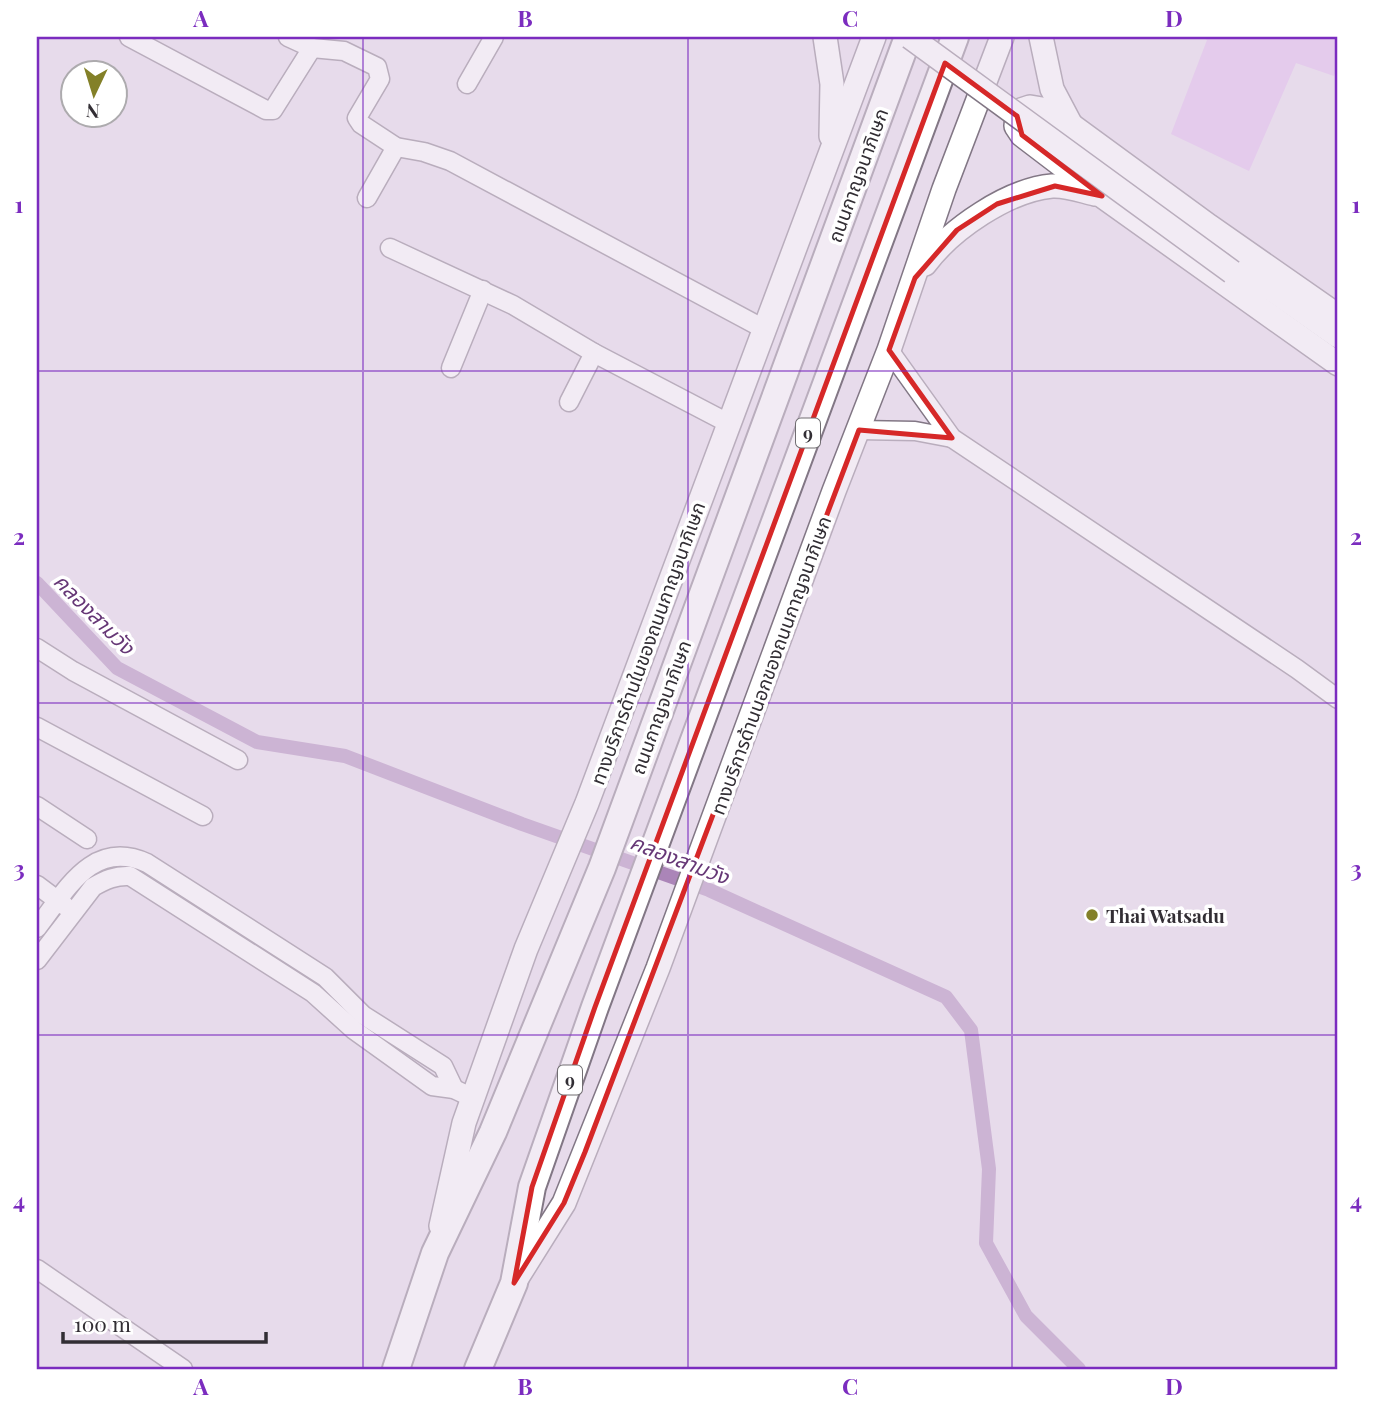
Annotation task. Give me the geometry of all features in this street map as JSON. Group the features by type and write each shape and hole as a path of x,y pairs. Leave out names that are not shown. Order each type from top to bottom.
{"highway":[{"name":"ถนนกาญจนาภิเษก","path":"396,1369 435,1253 493,1132 602,868 909,37"},
{"name":"9","path":"478,1369 514,1283 533,1188 595,1007 955,37"}],"main road":[{"path":"825,37 832,84 831,153"},
{"name":"ทางบริการด้านในของถนนกาญจนาภิเษก","path":"435,1253 464,1123 463,1093 587,803 874,37"},
{"path":"909,37 1235,268 1338,336"},
{"path":"925,37 1338,347"},
{"name":"ทางบริการด้านนอกของถนนกาญจนาภิเษก","path":"514,1283 564,1203 654,980 834,491 889,350 944,189 1002,37"},
{"path":"1041,37 1052,89 1071,125"},
{"path":"1338,316 1071,125 1042,109 1030,107 1021,110 1016,126 1022,135 1102,196 1338,364"},
{"path":"915,278 936,249 957,230 997,204 1037,189 1055,186 1102,196"}],"street":[{"path":"129,37 266,110 273,110 281,100 312,48"},
{"path":"288,37 312,48 344,51 377,67 380,79 357,118 361,124 396,147 450,160 766,330"},
{"path":"467,84 494,37"},
{"path":"367,198 396,147"},
{"path":"390,248 513,305 594,353 730,424"},
{"path":"451,368 483,290"},
{"path":"889,350 951,438 1338,699"},
{"path":"569,402 594,353"},
{"path":"859,430 915,431 951,438"},
{"path":"37,648 73,671 238,760"},
{"path":"37,727 203,816"},
{"path":"37,806 87,839"},
{"path":"37,960 65,913 82,871 98,861 116,855 131,856 147,863 325,977 363,1015 443,1066 463,1093"},
{"path":"40,917 65,913 93,887 105,880 130,876 313,993 354,1030 432,1086 463,1093"},
{"path":"37,885 65,913"},
{"path":"293,981 304,964"},
{"path":"396,1060 406,1043"},
{"path":"37,1269 183,1369"}],"highlighted area":[{"path":"945,63 1017,116 1022,135 1102,196 1055,186 997,204 957,230 915,278 889,350 952,438 859,430 585,1152 564,1203 514,1283 532,1187 595,1007"}],"shaded area":[{"path":"1202,37 1338,37 1338,64 1334,76 1296,63 1249,171 1171,134 1207,40"}],"waterway":[{"name":"คลองสามวัง","path":"37,583 117,668 257,742 345,756 522,824 709,890 946,997 971,1030 989,1169 986,1243 1026,1316 1079,1369"}],"place":[{"name":"Thai Watsadu","path":"1092,915"}]}
